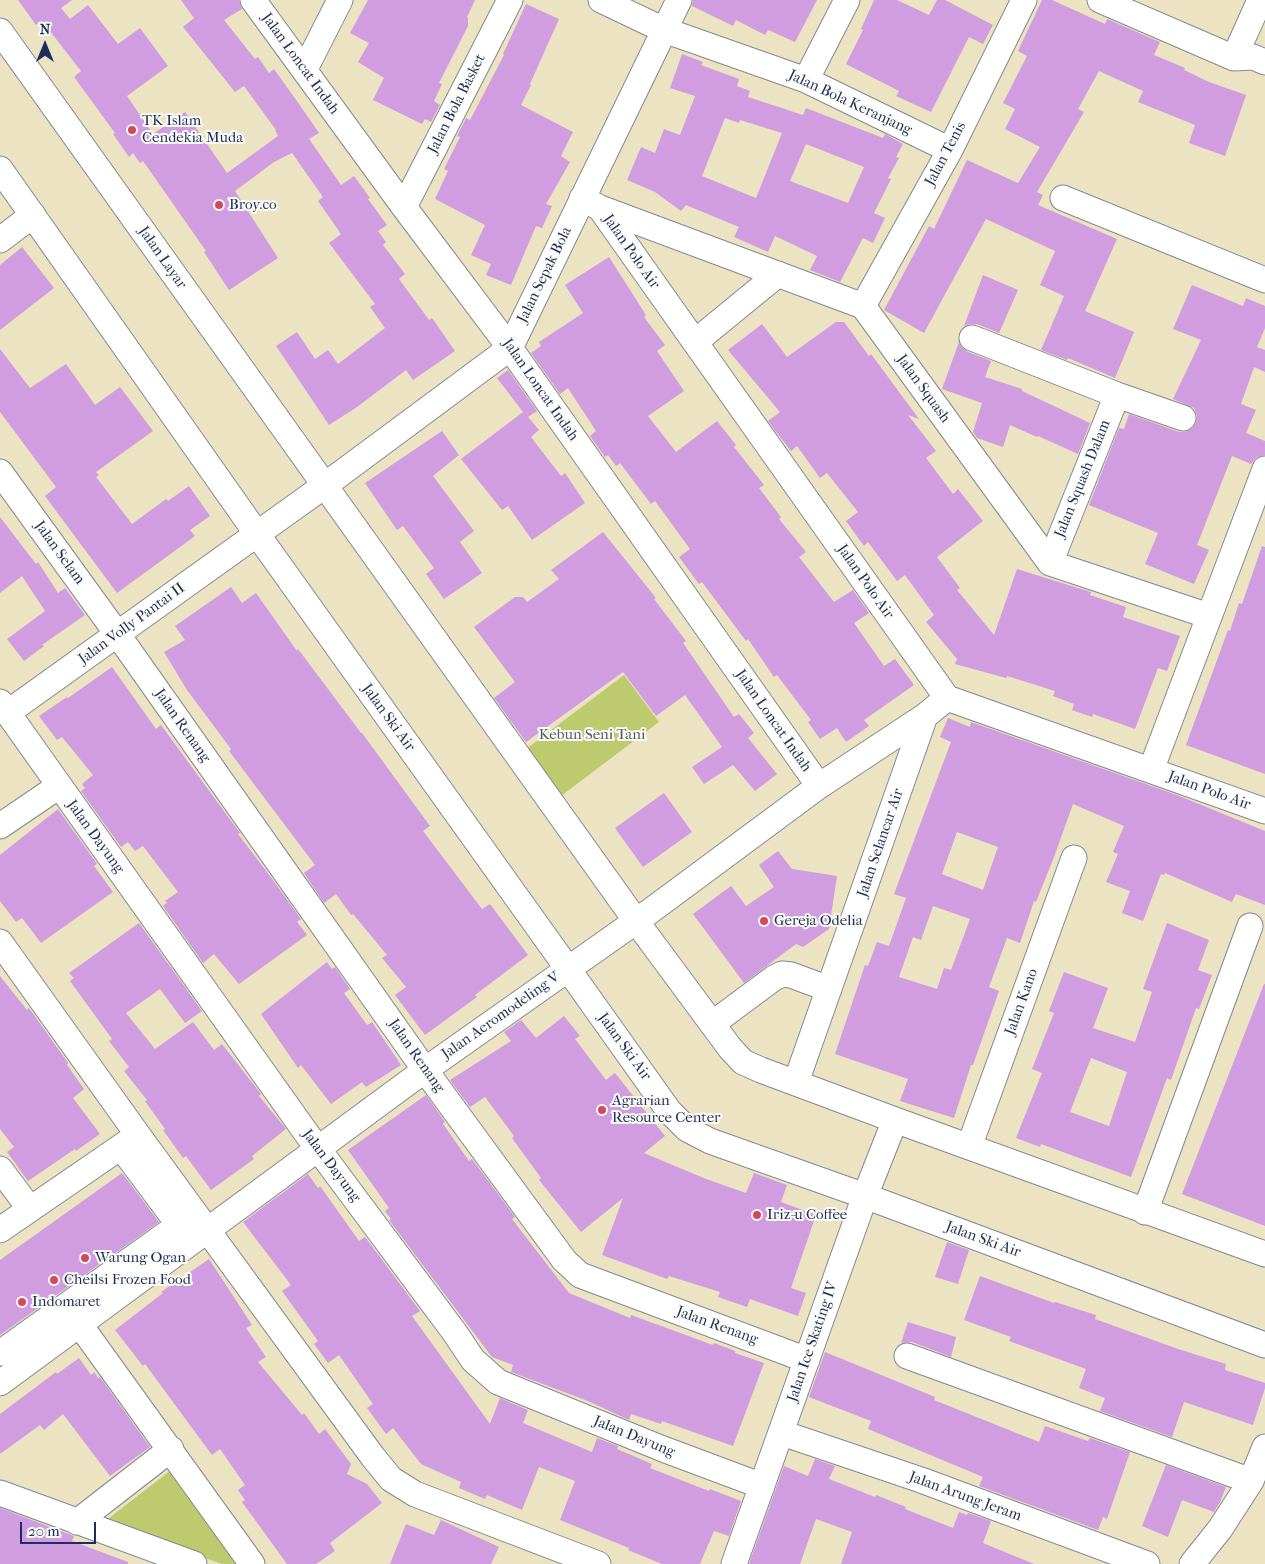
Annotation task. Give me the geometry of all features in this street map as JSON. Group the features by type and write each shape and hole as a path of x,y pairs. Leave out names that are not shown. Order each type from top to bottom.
{"street":[{"name":"Jalan Loncat Indah","path":"253,0 404,207 510,348 819,786"},
{"path":"305,69 340,0"},
{"name":"Jalan Bola Basket","path":"404,207 510,0"},
{"name":"Jalan Bola Keranjang","path":"601,0 664,30 806,80 950,150"},
{"name":"Jalan Sepak Bola","path":"257,534 510,348 591,203 664,30 679,0"},
{"path":"806,80 847,0"},
{"name":"Jalan Tenis","path":"863,306 950,150 1024,0"},
{"path":"1100,0 1248,55"},
{"path":"1143,0 1248,55"},
{"path":"1248,55 1260,0"},
{"name":"Jalan Layar","path":"0,31 324,486"},
{"path":"0,169 257,534"},
{"path":"1063,198 1265,280"},
{"path":"591,203 863,306"},
{"name":"Jalan Polo Air","path":"591,203 695,342 947,698 1265,811"},
{"path":"0,240 33,215"},
{"path":"695,342 778,274"},
{"name":"Jalan Squash","path":"863,306 1050,563"},
{"path":"972,338 1117,395 1183,418"},
{"name":"Jalan Squash Dalam","path":"1050,563 1117,395"},
{"path":"1151,770 1265,469"},
{"name":"Jalan Selam","path":"0,472 118,635"},
{"path":"324,486 636,921 730,1048 743,1062 895,1120 1265,1254"},
{"name":"Jalan Volly Pantai II","path":"4,708 118,635 257,534"},
{"name":"Jalan Ski Air","path":"257,534 669,1111 687,1129 710,1141 865,1196 1265,1345"},
{"path":"1050,563 1209,616"},
{"name":"Jalan Renang","path":"118,635 425,1070 564,1260 580,1275 807,1360"},
{"name":"Jalan Aeromodeling V","path":"0,1383 80,1325 192,1232 319,1149 425,1070 636,921 819,786 925,716 947,698"},
{"name":"Jalan Dayung","path":"4,708 319,1149 473,1360 498,1382 663,1449 762,1486"},
{"name":"Jalan Selancar Air","path":"796,1082 925,716"},
{"path":"0,826 59,786"},
{"name":"Jalan Kano","path":"969,1147 1074,858"},
{"path":"1146,1212 1250,926"},
{"path":"0,942 129,1141 192,1232 391,1479 415,1494 598,1564"},
{"path":"712,1024 782,974 829,989"},
{"name":"Jalan Ice Skating IV","path":"734,1564 865,1196 895,1120"},
{"path":"0,1230 129,1141"},
{"path":"0,1169 30,1210"},
{"path":"0,1353 192,1232"},
{"path":"80,1325 252,1564"},
{"path":"907,1356 1250,1481"},
{"name":"Jalan Arung Jeram","path":"782,1433 921,1480 1147,1564"},
{"path":"1192,1564 1220,1529 1250,1481 1265,1447"},
{"path":"77,1522 171,1449"},
{"path":"0,1493 194,1564"}],"green space":[{"name":"Kebun Seni Tani","path":"624,675 659,722 561,796 526,749"},
{"path":"171,1470 239,1564 222,1564 104,1522"}],"building":[{"path":"18,0 72,0 61,8 70,19 88,5 118,44 140,28 168,66 127,96 153,134 185,112 227,173 278,136 276,130 244,86 235,92 183,27 194,18 181,0 239,0 242,9 224,20 255,59 258,57 269,73 274,69 299,104 319,133 309,139 341,185 354,176 370,198 368,199 387,225 378,231 386,242 383,245 405,274 399,279 429,320 432,318 455,351 413,380 406,370 357,407 329,425 276,346 297,332 315,359 328,350 338,364 385,328 370,307 375,304 329,243 341,234 318,201 323,197 292,153 274,162 235,191 278,258 229,290 204,252 206,251 143,161 140,163 133,153 129,157 113,134 115,133 74,77 81,71 42,21 36,25"},
{"path":"368,0 475,0 467,17 468,26 439,83 442,84 434,101 440,105 431,122 425,119 422,124 373,100 384,78 358,62 369,43 350,33"},
{"path":"693,0 817,0 795,42 768,30 765,35 736,20 733,26 692,6"},
{"path":"874,0 897,0 929,15 937,0 945,0 993,25 983,44 969,37 931,112 896,96 899,91 846,64 863,30 861,29"},
{"path":"1042,0 1052,0 1105,24 1107,19 1160,42 1154,55 1185,68 1184,70 1209,82 1246,95 1225,156 1189,143 1195,125 1138,102 1143,91 1099,71 1078,109 1084,112 1037,192 1043,195 1038,205 1117,239 1085,311 1134,332 1115,378 1068,358 1067,360 1041,350 1064,296 1040,285 1055,251 986,219 924,333 884,310 929,226 934,229 967,160 1018,183 1040,147 1005,129 1015,109 1003,103 1027,56 1018,51"},
{"path":"526,4 559,19 521,105 573,132 561,156 570,162 546,204 552,206 542,228 536,226 511,285 486,275 491,264 471,255 485,225 435,199 448,171 444,169 460,137 457,136 466,118 470,120 504,55"},
{"path":"682,54 703,62 701,65 739,79 737,86 750,91 748,97 803,115 806,108 883,138 885,134 903,144 896,157 899,158 888,178 891,179 874,213 885,218 873,243 863,238 840,282 810,270 817,256 775,236 768,252 734,237 739,227 686,205 681,211 655,192 627,180 641,147 655,153 664,129 680,135 695,96 670,88","holes":["725,118 739,123 740,120 782,133 756,198 702,176","806,144 864,167 848,203 790,181"]},
{"path":"22,247 54,288 0,330 0,265"},
{"path":"609,257 646,315 644,317 665,345 657,351 684,391 648,416 676,452 717,421 736,445 734,447 764,485 759,488 781,517 779,519 806,552 799,557 834,602 853,590 869,613 854,623 884,666 895,659 914,685 864,720 869,726 846,742 837,728 820,739 808,722 811,720 777,675 774,677 748,639 746,641 702,582 699,584 679,557 690,549 655,501 651,504 620,463 616,466 608,455 605,457 590,436 596,431 568,388 560,394 531,353 541,346 539,342 583,313 565,285"},
{"path":"983,275 1018,290 999,333 977,324 964,326"},
{"path":"1192,285 1243,306 1246,298 1265,306 1265,328 1257,347 1265,350 1265,372 1254,367 1241,404 1256,410 1246,433 1265,441 1265,455 1256,458 1251,464 1232,456 1197,545 1209,550 1194,584 1145,564 1158,533 1089,505 1119,428 1124,429 1129,414 1179,432 1192,429 1196,423 1197,416 1194,408 1173,399 1201,340 1173,329"},
{"path":"836,322 844,322 869,356 871,354 919,419 908,415 936,451 926,458 953,494 958,489 983,521 937,557 960,588 957,590 994,635 1017,569 1091,592 1090,595 1126,607 1123,617 1180,636 1167,671 1158,668 1135,729 1093,714 1092,717 1072,710 1074,704 1053,696 1055,691 1007,676 1006,678 955,664 957,659 926,622 934,615 905,575 897,581 868,542 864,546 846,521 858,512 827,473 820,478 797,446 791,451 776,432 768,421 780,412 728,350 762,324 787,357"},
{"path":"959,342 966,351 991,361 985,377 1022,389 1022,391 1090,423 1078,454 1010,425 1003,447 977,438 973,432 982,403 942,389"},
{"path":"0,349 30,388 66,364 95,405 120,387 153,431 96,472 99,475 96,477 132,524 166,499 168,501 189,486 210,516 190,530 195,536 117,593 45,496 56,487 0,412"},
{"path":"508,370 537,411 528,417 539,430 531,437 561,476 565,473 585,503 532,540 508,506 502,510 461,459 523,412 497,378"},
{"path":"442,431 459,455 433,476 474,531 460,542 482,573 444,599 426,574 434,568 403,526 397,530 365,483"},
{"path":"0,517 36,564 38,562 58,593 65,588 85,615 42,645 44,646 24,661 7,639 45,611 22,576 0,593"},
{"path":"603,532 656,598 654,599 686,641 683,643 734,717 739,714 754,733 748,738 777,774 755,791 733,765 704,784 692,767 722,747 685,695 656,716 623,672 526,742 494,698 515,682 474,627 515,597 523,597 527,602 559,579 551,570"},
{"path":"1262,546 1265,547 1265,774 1186,745 1228,630 1230,631 1239,603 1242,604"},
{"path":"231,587 242,603 256,593 297,651 298,649 430,826 423,831 482,909 490,904 528,955 475,995 477,997 425,1035 395,995 406,987 382,958 387,955 353,914 351,915 336,894 324,903 304,873 315,865 229,751 231,749 187,690 164,652 185,640 175,626"},
{"path":"112,667 156,729 161,725 301,919 297,922 307,935 239,984 214,954 203,963 163,906 167,903 165,901 178,892 143,846 135,851 128,842 121,847 81,791 85,788 82,784 93,775 62,737 57,740 39,716"},
{"path":"948,718 970,727 971,722 1177,795 1265,831 1265,905 1236,894 1232,902 1165,873 1164,875 1161,874 1143,921 1122,913 1130,891 1106,882 1118,854 1113,852 1124,826 1073,804 1036,902 1034,901 1020,943 1007,938 989,987 999,991 973,1065 971,1065 954,1118 900,1101 908,1079 835,1054 865,965 868,966 877,942 889,946 906,898 894,894 951,742 940,737","holes":["957,832 998,847 983,890 942,874","933,906 970,919 951,970 944,968 937,989 899,977 913,937 921,940"]},
{"path":"664,793 692,832 643,867 615,828"},
{"path":"58,809 97,864 94,866 113,892 41,943 22,918 16,922 0,901 0,855"},
{"name":"Gereja Odelia","path":"778,851 792,869 837,876 829,929 803,947 796,944 744,983 693,914 731,886 746,906 774,887 759,865"},
{"path":"139,923 202,1011 185,1023 160,989 126,1013 155,1049 193,1022 214,1050 222,1044 261,1094 259,1096 286,1129 252,1156 254,1159 211,1190 186,1156 183,1158 163,1130 165,1129 145,1101 147,1100 124,1071 129,1067 109,1041 112,1039 70,981 74,978 69,973"},
{"path":"1167,923 1209,940 1198,970 1212,975 1199,1009 1196,1008 1171,1080 1167,1078 1131,1177 1041,1144 1040,1147 1016,1138 1042,1073 1032,1069 1054,1013 1049,1011 1064,972 1108,988 1093,1028 1135,1042 1152,992 1143,989","holes":["1091,1058 1127,1072 1109,1126 1070,1112"]},
{"path":"327,962 332,969 335,967 350,989 344,993 367,1025 372,1022 401,1065 366,1087 362,1082 331,1104 301,1065 298,1068 261,1014"},
{"path":"0,976 27,1010 29,1008 68,1063 67,1065 84,1089 73,1098 100,1134 28,1181 7,1152 14,1147 0,1129"},
{"path":"1265,984 1265,1226 1182,1194"},
{"path":"564,1016 580,1036 575,1039 606,1080 615,1073 665,1136 644,1153 706,1179 746,1193 754,1173 787,1185 781,1202 816,1215 791,1288 806,1293 798,1316 750,1299 747,1307 718,1297 720,1292 669,1276 667,1279 602,1255 623,1198 581,1232 539,1180 541,1178 512,1138 514,1136 485,1097 470,1107 450,1080 511,1041 504,1032 521,1020 536,1038"},
{"path":"426,1095 445,1122 443,1124 469,1161 472,1159 515,1217 512,1219 569,1293 630,1318 631,1315 713,1345 714,1343 764,1363 733,1446 662,1421 661,1424 631,1414 629,1420 588,1401 511,1372 513,1365 492,1357 389,1220 391,1219 385,1211 389,1208 348,1150"},
{"path":"122,1173 159,1222 0,1335 0,1260"},
{"path":"308,1174 318,1188 320,1186 359,1241 365,1237 420,1311 412,1316 490,1424 500,1398 528,1410 523,1423 592,1452 597,1438 618,1446 617,1449 652,1464 650,1468 709,1491 710,1489 741,1501 729,1536 714,1531 700,1564 662,1564 628,1550 629,1548 560,1520 575,1481 539,1467 522,1510 487,1495 485,1499 459,1488 461,1482 421,1464 393,1428 386,1434 367,1408 373,1404 339,1355 328,1363 314,1344 318,1341 282,1291 291,1285 243,1222"},
{"path":"947,1242 969,1250 958,1284 935,1277"},
{"path":"209,1259 252,1325 246,1328 266,1357 258,1362 302,1415 304,1413 319,1434 325,1429 351,1464 347,1474 367,1484 382,1503 330,1543 335,1551 316,1564 287,1564 242,1502 245,1500 238,1490 245,1485 220,1449 212,1455 145,1364 143,1366 115,1330 163,1293 161,1292"},
{"path":"980,1276 1054,1303 1096,1315 1095,1319 1226,1364 1225,1370 1265,1383 1253,1425 1184,1402 1172,1437 1100,1411 1105,1398 1079,1388 1086,1369 1009,1341 1011,1337 964,1320"},
{"path":"908,1322 956,1337 951,1357 912,1342 901,1343"},
{"path":"825,1352 935,1397 934,1400 1039,1442 1045,1426 1088,1441 1090,1438 1130,1452 1107,1519 1103,1517 1098,1530 979,1486 983,1477 868,1429 871,1421 809,1397"},
{"path":"79,1358 91,1375 94,1372 98,1378 100,1377 150,1447 110,1476 63,1414 44,1430 40,1425 0,1454 0,1414 56,1372 57,1374"},
{"path":"815,1459 835,1466 829,1479 875,1497 876,1495 953,1528 959,1512 991,1521 983,1543 1034,1564 841,1564 852,1532 816,1519 800,1564 749,1564 784,1466 808,1476"},
{"path":"1166,1465 1226,1487 1214,1512 1182,1500 1168,1537 1142,1526"},
{"path":"0,1508 74,1536 72,1541 128,1562 128,1564 0,1564"},
{"path":"441,1520 499,1547 491,1564 390,1564 406,1524 434,1535"}],"place":[{"name":"TK Islam Cendekia Muda","path":"132,130"},
{"name":"Broy.co","path":"219,205"},
{"name":"Gereja Odelia","path":"764,921"},
{"name":"Agrarian Resource Center","path":"602,1110"},
{"name":"Iriz-u Coffee","path":"757,1215"},
{"name":"Warung Ogan","path":"85,1258"},
{"name":"Cheilsi Frozen Food","path":"54,1280"},
{"name":"Indomaret","path":"22,1302"}]}
